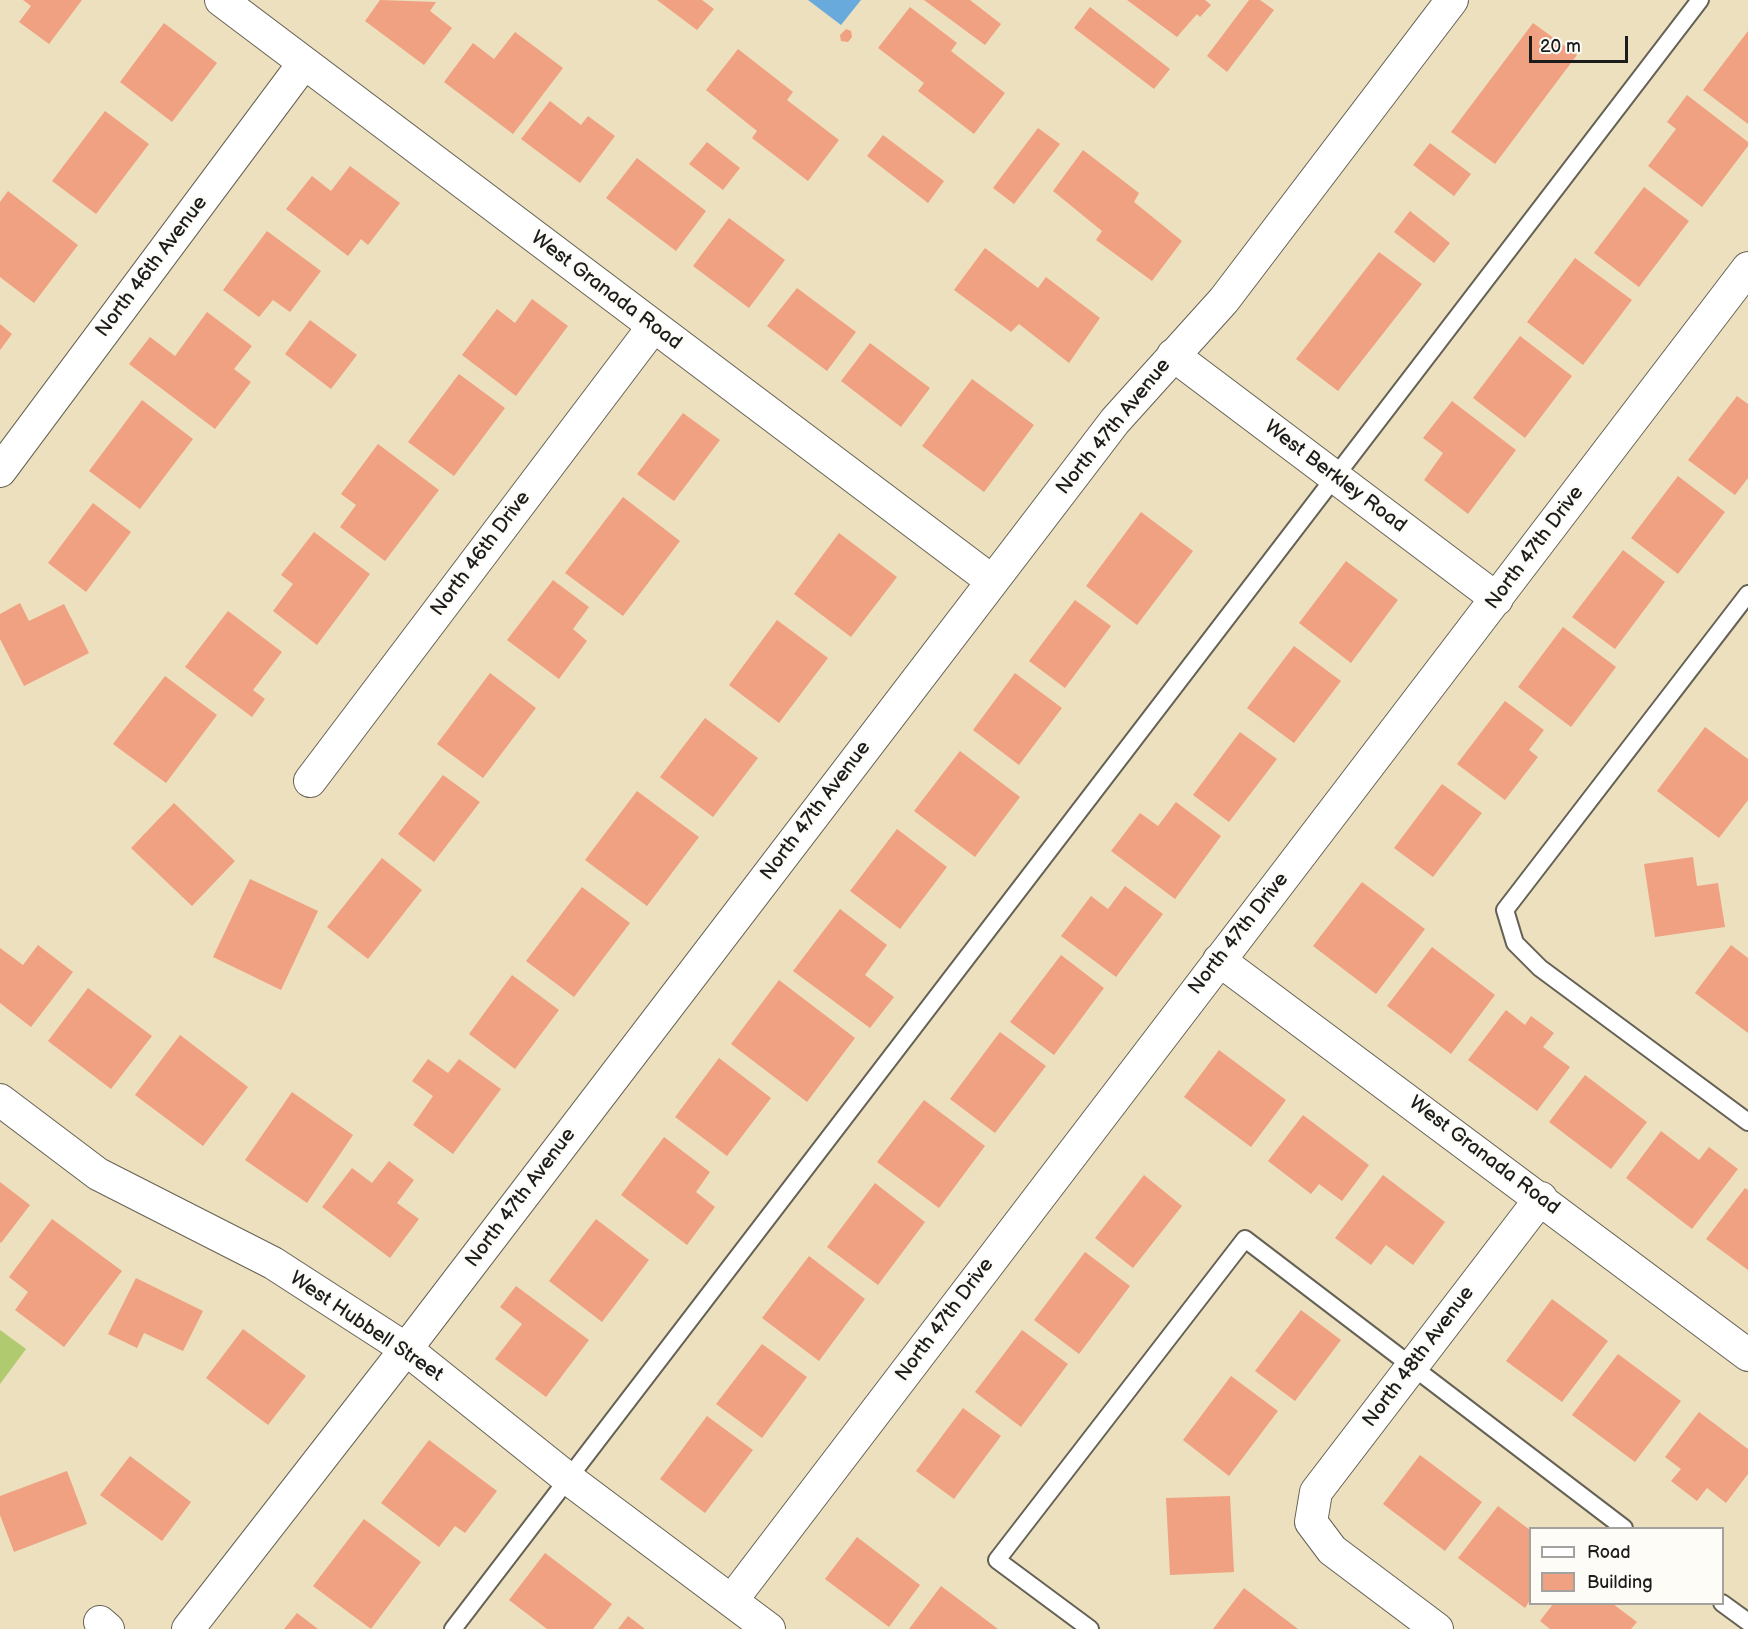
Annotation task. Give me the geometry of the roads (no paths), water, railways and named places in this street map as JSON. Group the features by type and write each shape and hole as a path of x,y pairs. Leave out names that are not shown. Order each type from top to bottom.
{"street":[{"name":"West Granada Road","path":"221,0 992,581"},
{"name":"North 47th Avenue","path":"188,1629 406,1349 1115,421 1224,300 1452,0"},
{"name":"North 46th Avenue","path":"0,471 304,63"},
{"name":"North 47th Drive","path":"732,1600 1748,268"},
{"name":"North 46th Drive","path":"310,781 653,327"},
{"name":"West Berkley Road","path":"1173,355 1497,599"},
{"name":"West Granada Road","path":"1219,960 1541,1198 1748,1355"},
{"name":"West Hubbell Street","path":"0,1100 98,1174 273,1263 406,1349 567,1477 769,1629"},
{"name":"North 48th Avenue","path":"1437,1629 1332,1550 1311,1522 1316,1492 1541,1198"}],"lane":[{"path":"453,1629 567,1477 1700,0"},
{"path":"1748,594 1505,910 1515,943 1540,968 1748,1122"},
{"path":"1090,1629 997,1560 1245,1239 1623,1527"},
{"path":"1724,1604 1748,1622"}],"water":[{"path":"808,0 861,0 841,25"}]}
